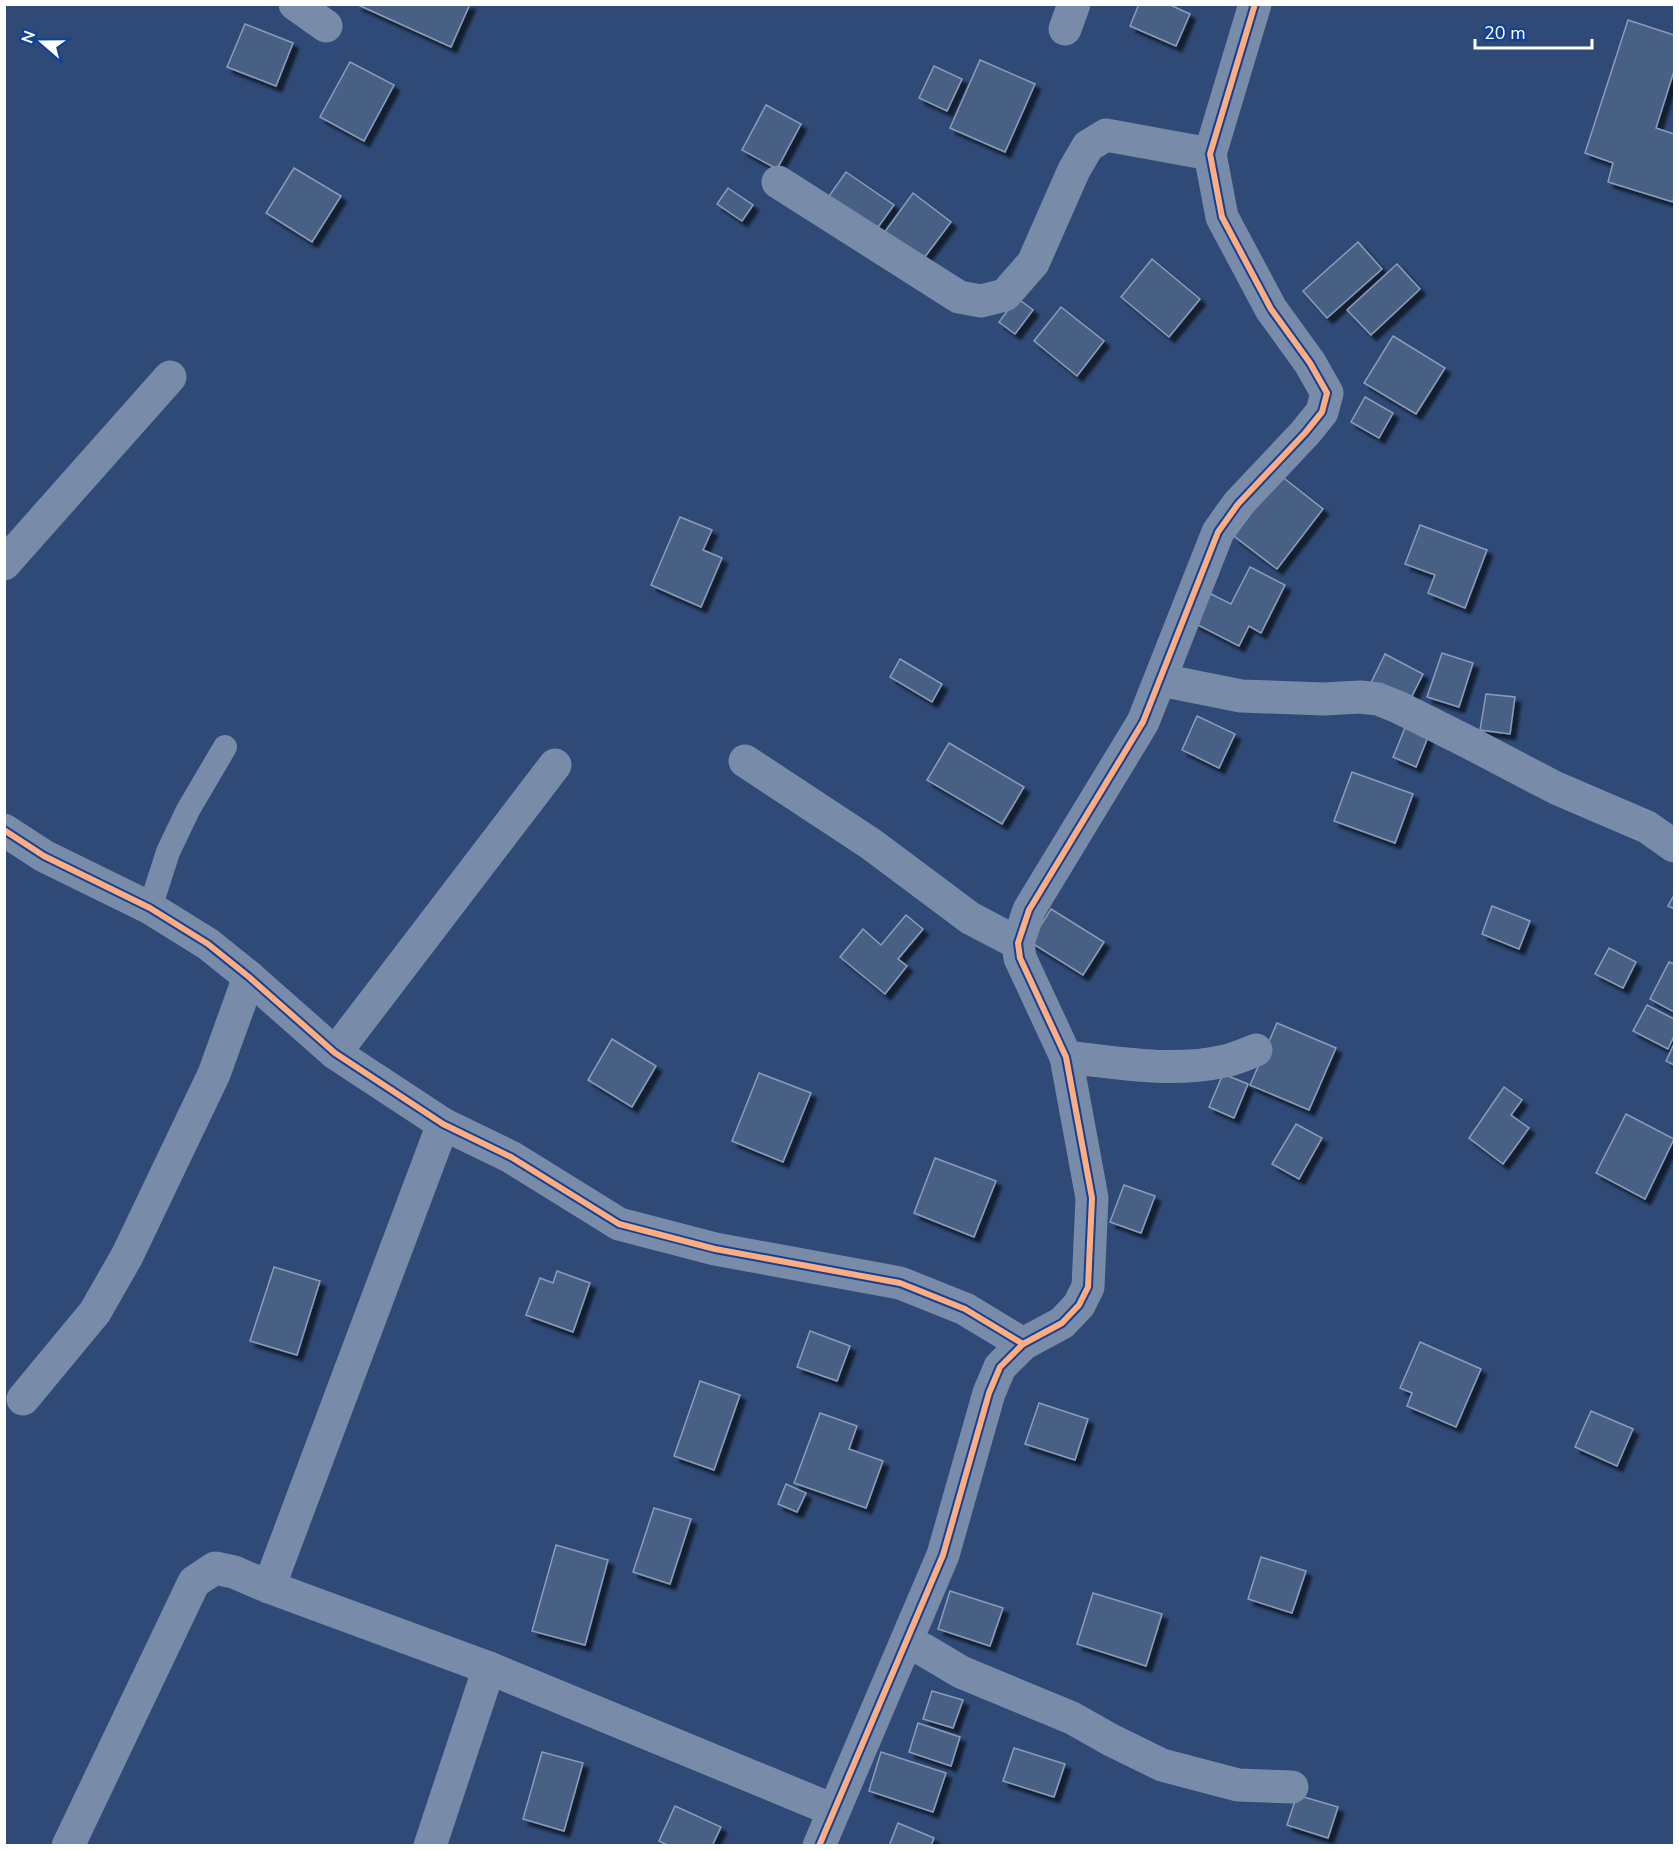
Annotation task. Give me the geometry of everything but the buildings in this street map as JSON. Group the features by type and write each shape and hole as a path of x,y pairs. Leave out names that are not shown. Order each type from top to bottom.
{"street":[{"path":"296,4 326,26"},
{"path":"819,1845 943,1555 989,1393 1000,1368 1023,1344 1062,1323 1080,1305 1088,1287 1092,1198 1066,1057 1020,958 1018,943 1029,910 1143,722 1218,532 1238,504 1322,412 1327,393 1310,363 1270,309 1222,217 1210,154 1255,4"},
{"path":"778,182 959,297 981,301 1005,295 1033,263 1074,170 1088,146 1106,135 1210,154"},
{"path":"4,564 170,377"},
{"path":"1161,680 1241,696 1378,699 1556,788 1647,827 1674,846"},
{"path":"745,761 871,844 970,918 1018,943"},
{"path":"335,1053 555,765"},
{"path":"4,830 44,856 150,908 208,944 335,1053 443,1124 511,1157 619,1224 715,1248 900,1283 965,1309 1023,1344"},
{"path":"23,1400 95,1312 127,1256 214,1074 249,977"},
{"path":"1066,1057 1147,1067 1186,1067 1227,1061 1256,1050"},
{"path":"269,1587 443,1124"},
{"path":"68,1845 194,1582 215,1568 234,1572 489,1668 833,1810"},
{"path":"906,1643 924,1650 961,1672 1072,1718 1162,1765 1238,1785 1292,1787"},
{"path":"430,1845 489,1668"}],"lane":[{"path":"150,908 168,852 188,810 225,747"}],"cycle path":[{"path":"819,1846 943,1555 989,1393 1000,1367 1023,1344 1062,1323 1079,1305 1088,1287 1092,1198 1066,1057 1020,958 1018,943 1029,910 1143,722 1218,532 1238,504 1322,412 1327,393 1310,363 1271,309 1222,217 1210,154 1255,4"},
{"path":"4,830 44,856 150,908 208,944 335,1053 443,1124 511,1157 619,1224 715,1249 900,1283 965,1309 1023,1344"}]}
